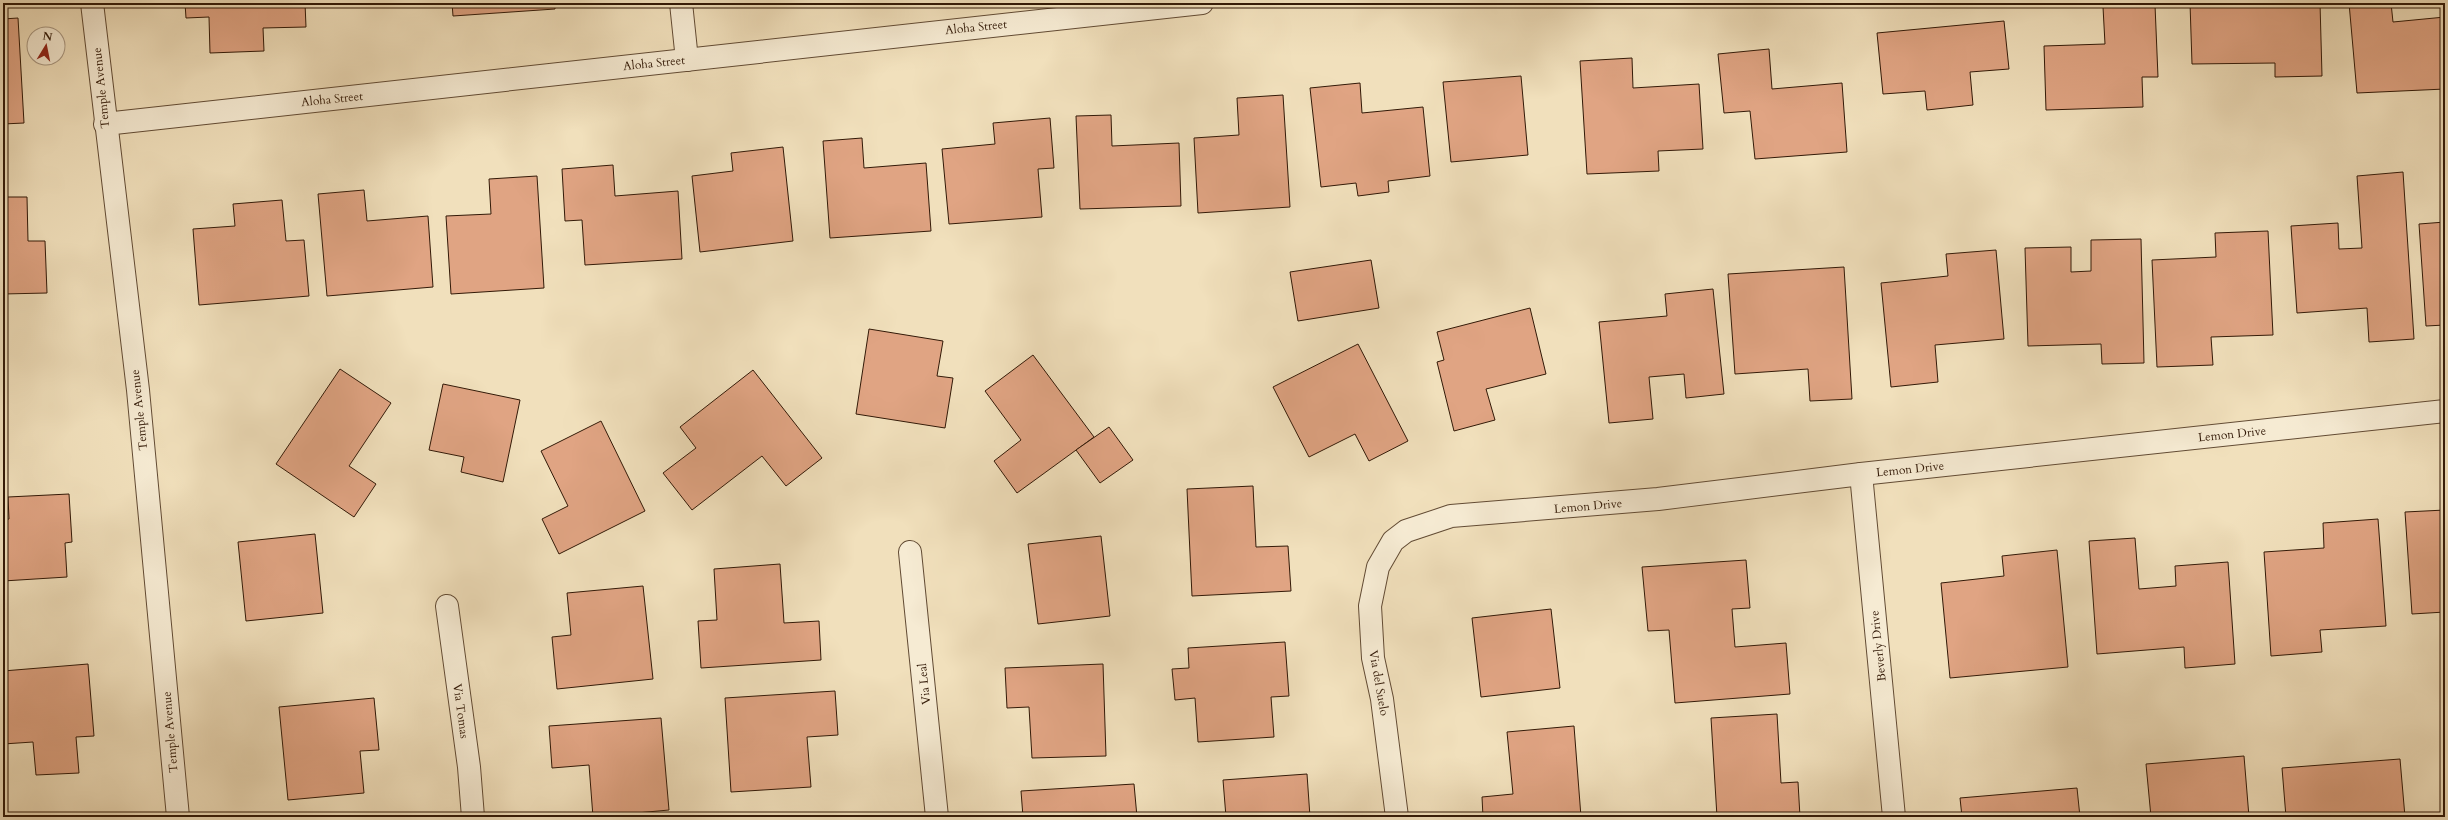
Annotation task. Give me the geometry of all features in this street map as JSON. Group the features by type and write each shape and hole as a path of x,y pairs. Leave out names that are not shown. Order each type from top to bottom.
{"street":[{"name":"Temple Avenue","path":"92,3 105,124 138,390 178,817"},
{"path":"681,3 687,60"},
{"name":"Aloha Street","path":"105,124 1202,3"},
{"name":"Lemon Drive","path":"1386,552 1393,541 1406,531 1451,516 1658,499 1861,474 2445,411"},
{"name":"Beverly Drive","path":"1861,474 1894,817"},
{"name":"Via Leal","path":"910,552 937,817"},
{"name":"Via del Suelo","path":"1386,552 1378,567 1370,606 1373,658 1382,699 1398,817"},
{"name":"Via Tomas","path":"447,606 469,767 473,817"}],"building":[{"path":"185,3 305,3 306,27 263,28 264,51 210,53 209,17 186,18"},
{"path":"452,3 555,3 555,9 453,16"},
{"path":"2190,3 2320,3 2322,76 2275,77 2275,63 2192,64"},
{"path":"2349,3 2391,3 2393,22 2445,17 2445,89 2357,93"},
{"path":"2155,5 2158,77 2142,77 2143,107 2046,110 2044,46 2105,44 2103,7"},
{"path":"18,18 24,123 3,124 3,19"},
{"path":"2004,21 2009,69 1970,72 1973,105 1927,110 1925,91 1883,94 1877,33"},
{"path":"1769,49 1772,89 1842,83 1847,152 1755,159 1750,111 1724,113 1718,54"},
{"path":"1632,58 1633,88 1699,84 1703,149 1658,151 1659,171 1587,174 1580,61"},
{"path":"1521,76 1528,155 1451,162 1443,82"},
{"path":"1360,83 1362,113 1423,107 1430,176 1388,181 1389,192 1358,196 1356,183 1321,187 1310,88"},
{"path":"1283,95 1290,207 1198,213 1194,138 1239,135 1237,98"},
{"path":"1111,115 1112,146 1179,143 1181,206 1080,209 1076,116"},
{"path":"1050,118 1054,168 1038,169 1042,217 949,224 942,149 995,144 993,123"},
{"path":"862,138 864,168 926,163 931,231 830,238 823,141"},
{"path":"783,147 793,241 700,252 692,176 733,171 731,153"},
{"path":"613,165 615,196 678,191 682,259 585,265 582,220 565,221 562,169"},
{"path":"2403,172 2414,339 2369,342 2367,308 2297,313 2291,226 2338,223 2339,249 2362,248 2357,176"},
{"path":"537,176 544,288 451,294 446,216 491,214 489,179"},
{"path":"364,190 367,221 428,216 433,287 327,296 318,194"},
{"path":"3,197 27,197 28,241 45,241 47,293 3,294"},
{"path":"282,200 286,241 304,240 309,296 199,305 193,229 235,226 233,204"},
{"path":"2445,222 2445,325 2426,326 2419,224"},
{"path":"2268,231 2273,335 2211,337 2213,365 2157,367 2152,260 2216,257 2215,233"},
{"path":"2141,239 2144,363 2102,364 2101,344 2028,346 2025,248 2071,247 2071,272 2091,271 2091,240"},
{"path":"1996,250 2004,339 1935,345 1938,382 1891,387 1881,283 1948,276 1946,254"},
{"path":"1371,260 1379,308 1298,321 1290,272"},
{"path":"1844,267 1852,399 1810,401 1808,369 1735,374 1728,274"},
{"path":"1713,289 1724,394 1686,398 1684,374 1649,377 1653,419 1609,423 1599,322 1667,316 1665,294"},
{"path":"1530,308 1546,374 1486,389 1495,420 1454,431 1437,362 1444,360 1437,332"},
{"path":"869,329 943,341 937,376 953,378 945,428 856,414"},
{"path":"1358,344 1408,441 1369,461 1355,434 1309,457 1273,387"},
{"path":"1033,355 1094,437 1017,493 994,461 1021,440 985,391"},
{"path":"340,369 391,403 349,466 376,484 354,517 276,464"},
{"path":"753,370 822,458 786,486 762,456 692,510 663,473 696,448 680,427"},
{"path":"443,384 520,400 503,482 461,472 464,457 429,450"},
{"path":"601,421 645,511 559,554 542,519 568,506 541,451"},
{"path":"1109,427 1133,460 1100,483 1076,450"},
{"path":"1253,486 1256,547 1288,546 1291,591 1192,596 1187,489"},
{"path":"69,494 72,542 65,543 67,577 3,581 3,520 9,519 8,497"},
{"path":"2445,510 2445,612 2412,614 2405,512"},
{"path":"2378,519 2386,626 2320,630 2322,652 2271,656 2264,552 2324,548 2323,523"},
{"path":"315,534 323,613 246,621 238,542"},
{"path":"1101,536 1110,616 1038,624 1028,544"},
{"path":"2135,538 2139,589 2176,586 2175,566 2228,562 2235,664 2185,668 2184,647 2097,654 2089,541"},
{"path":"2057,550 2068,667 1950,678 1941,583 2004,576 2002,556"},
{"path":"1746,560 1750,608 1732,609 1735,647 1786,643 1790,694 1675,703 1669,630 1648,631 1642,567"},
{"path":"780,564 784,623 819,621 821,660 701,668 698,621 717,620 714,569"},
{"path":"643,586 653,679 557,689 552,637 571,635 567,593"},
{"path":"1551,609 1560,688 1481,697 1472,618"},
{"path":"1285,642 1289,696 1271,697 1274,737 1198,742 1195,698 1175,700 1172,669 1189,668 1188,648"},
{"path":"88,664 94,736 76,737 79,773 36,775 33,742 3,744 3,671"},
{"path":"1103,664 1106,756 1032,758 1029,707 1007,708 1005,668"},
{"path":"835,691 838,735 807,737 811,787 731,792 725,698"},
{"path":"374,698 379,750 360,751 364,793 288,800 279,707"},
{"path":"1777,714 1781,783 1798,782 1800,817 1717,817 1711,718"},
{"path":"661,718 669,810 593,817 589,765 552,768 549,726"},
{"path":"1574,726 1581,817 1483,817 1482,797 1513,794 1507,732"},
{"path":"2441,736 2445,736 2445,792"},
{"path":"2244,756 2249,817 2151,817 2146,764"},
{"path":"2400,759 2405,817 2286,817 2282,768"},
{"path":"1307,774 1310,817 1226,817 1223,780"},
{"path":"1134,784 1137,817 1023,817 1021,791"},
{"path":"2077,788 2080,817 1962,817 1960,798"}]}
